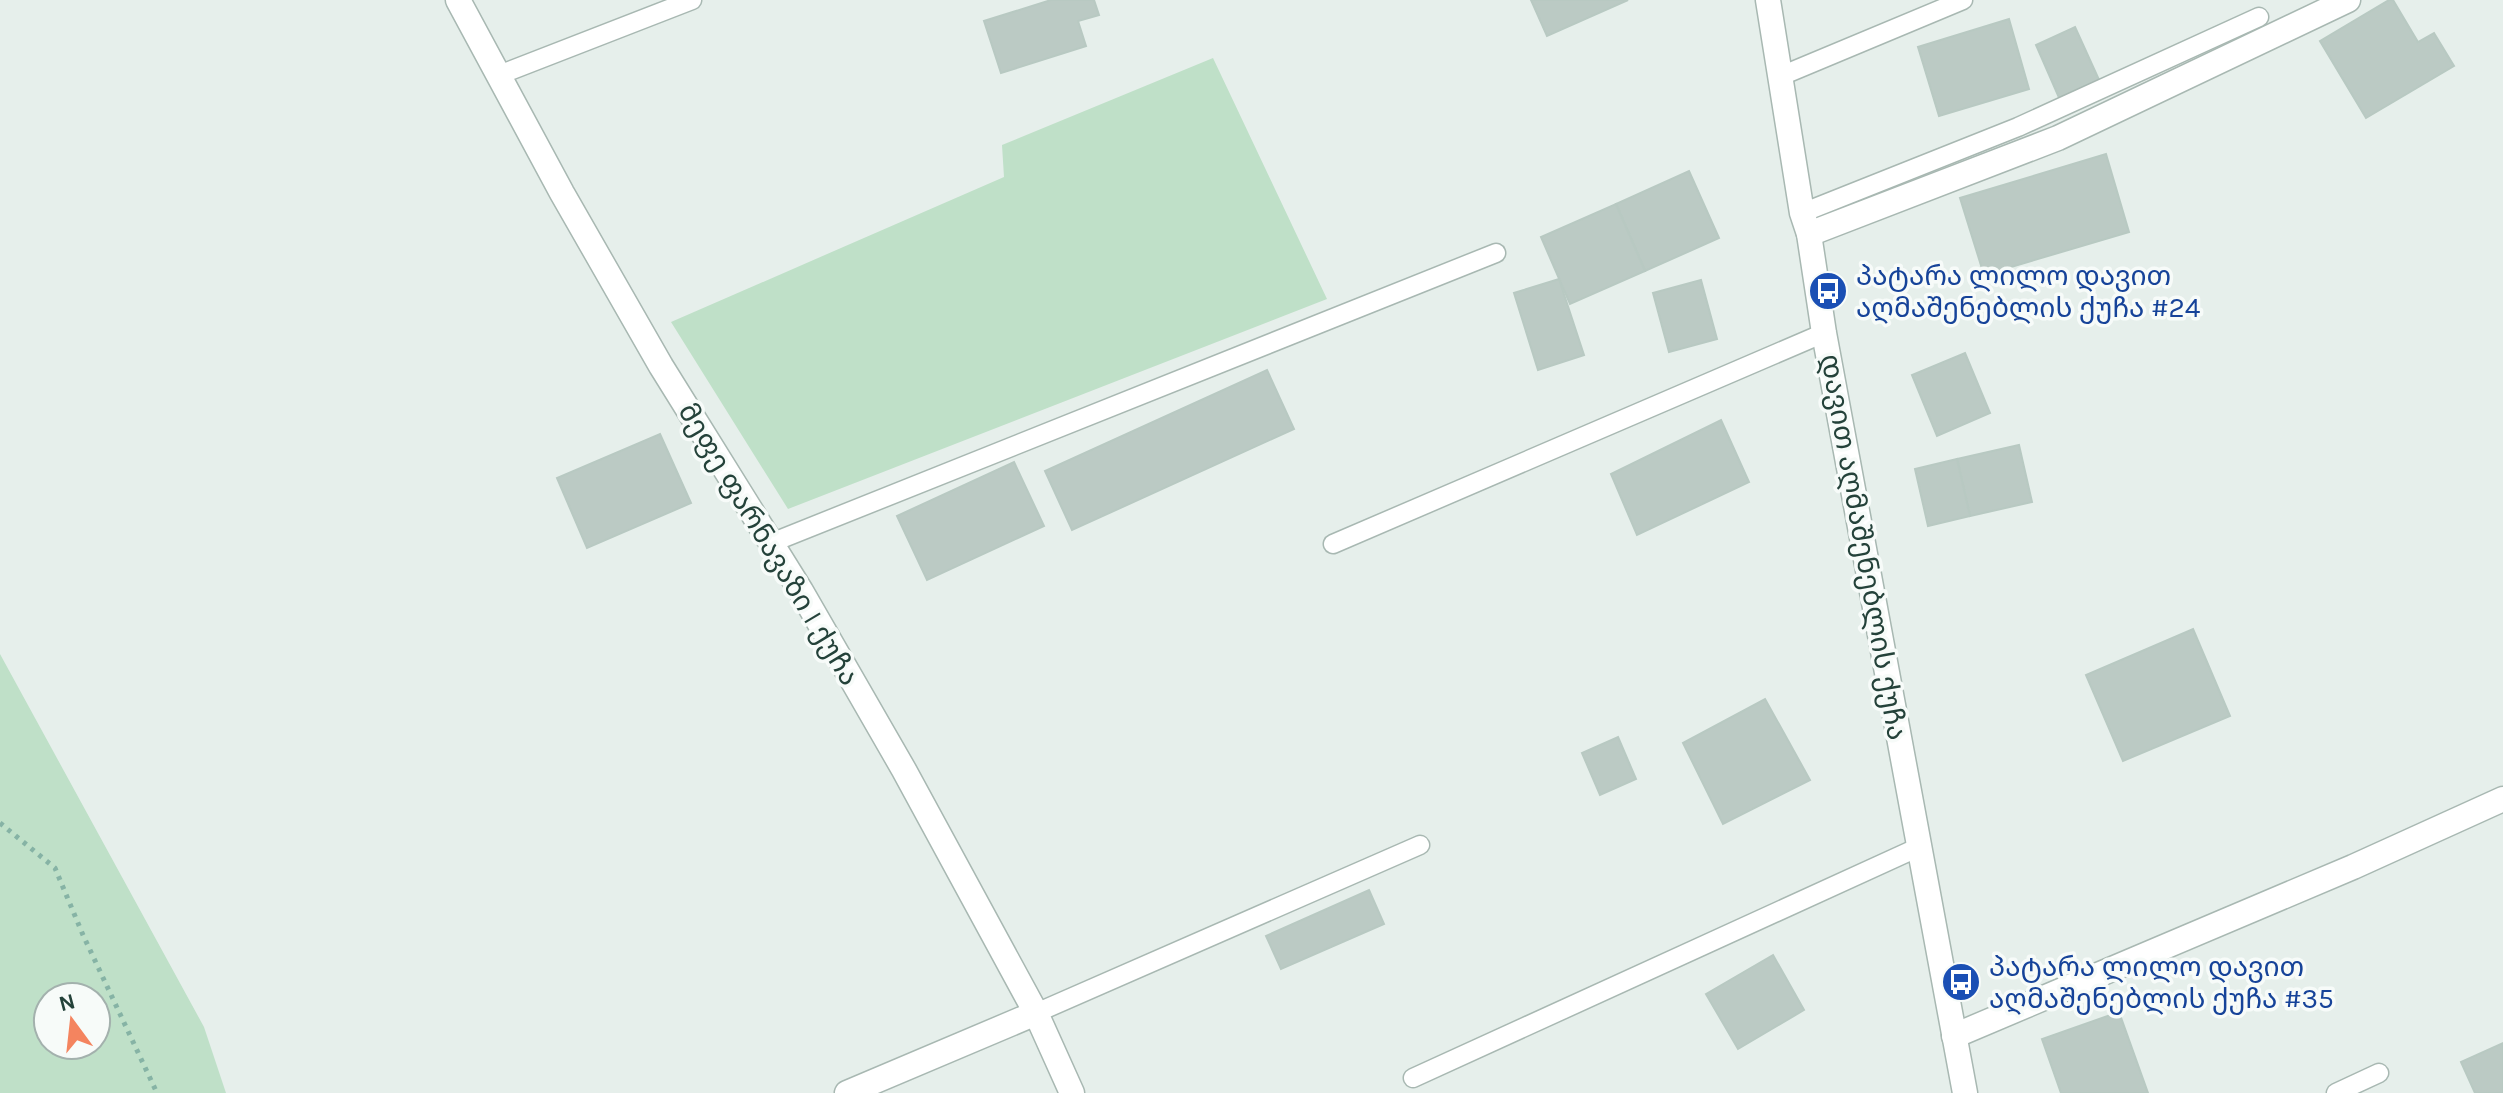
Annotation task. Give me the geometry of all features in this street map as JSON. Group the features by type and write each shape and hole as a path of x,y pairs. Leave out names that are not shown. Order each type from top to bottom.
{"street":[{"name":"მეფე ფარნავაზი I ქუჩა","path":"458,0 562,193 661,366 771,543 904,770 1036,1013 1072,1093"},
{"name":"დავით აღმაშენებლის ქუჩა","path":"1768,0 1824,333 1965,1093"},
{"path":"1805,223 2058,138 2348,0"},
{"path":"1954,1036 2353,867 2503,799"},
{"path":"847,1093 1036,1013"}],"lane":[{"path":"499,75 692,0"},
{"path":"1781,76 1963,0"},
{"path":"1805,223 2259,17"},
{"path":"771,543 1496,253"},
{"path":"1333,544 1824,333"},
{"path":"1036,1013 1420,845"},
{"path":"1413,1078 1919,847"},
{"path":"2336,1093 2379,1073"}],"path":[{"path":"0,823 55,868 157,1093"}],"green space":[{"path":"1213,58 1327,299 788,509 671,322 1004,177 1002,145"},
{"path":"0,654 204,1027 226,1093 0,1093"}],"building":[{"path":"1051,0 1094,0 1099,15 1078,21 1086,46 1001,73 984,21"},
{"path":"1531,0 1628,0 1547,36"},
{"path":"2393,0 2418,42 2434,33 2454,66 2366,118 2320,41"},
{"path":"2009,19 2029,89 1939,116 1918,47"},
{"path":"2075,27 2100,82 2060,100 2036,45"},
{"path":"2106,154 2129,232 1984,275 1960,198"},
{"path":"1689,171 1719,238 1645,271 1616,204"},
{"path":"1616,204 1645,271 1570,304 1541,237"},
{"path":"1559,279 1584,355 1538,370 1514,293"},
{"path":"1701,280 1717,339 1669,352 1653,293"},
{"path":"1965,353 1990,413 1937,436 1912,375"},
{"path":"1267,370 1294,429 1072,530 1045,471"},
{"path":"1721,420 1749,482 1637,535 1611,474"},
{"path":"660,434 691,503 587,548 557,478"},
{"path":"2019,445 2032,502 1970,516 1957,459"},
{"path":"1957,459 1970,516 1928,526 1915,469"},
{"path":"1014,462 1044,526 927,580 897,516"},
{"path":"2193,629 2230,716 2123,761 2086,675"},
{"path":"1765,699 1810,780 1723,824 1683,743"},
{"path":"1618,737 1636,779 1600,795 1582,753"},
{"path":"1369,890 1384,924 1281,969 1266,936"},
{"path":"1773,955 1804,1010 1738,1049 1706,994"},
{"path":"2119,1012 2148,1093 2061,1093 2042,1039"},
{"path":"2503,1043 2503,1093 2475,1093 2461,1062"}],"place":[{"name":"პატარა ლილო დავით აღმაშენებლის ქუჩა #24","path":"1828,291"},
{"name":"პატარა ლილო დავით აღმაშენებლის ქუჩა #35","path":"1961,982"}]}
